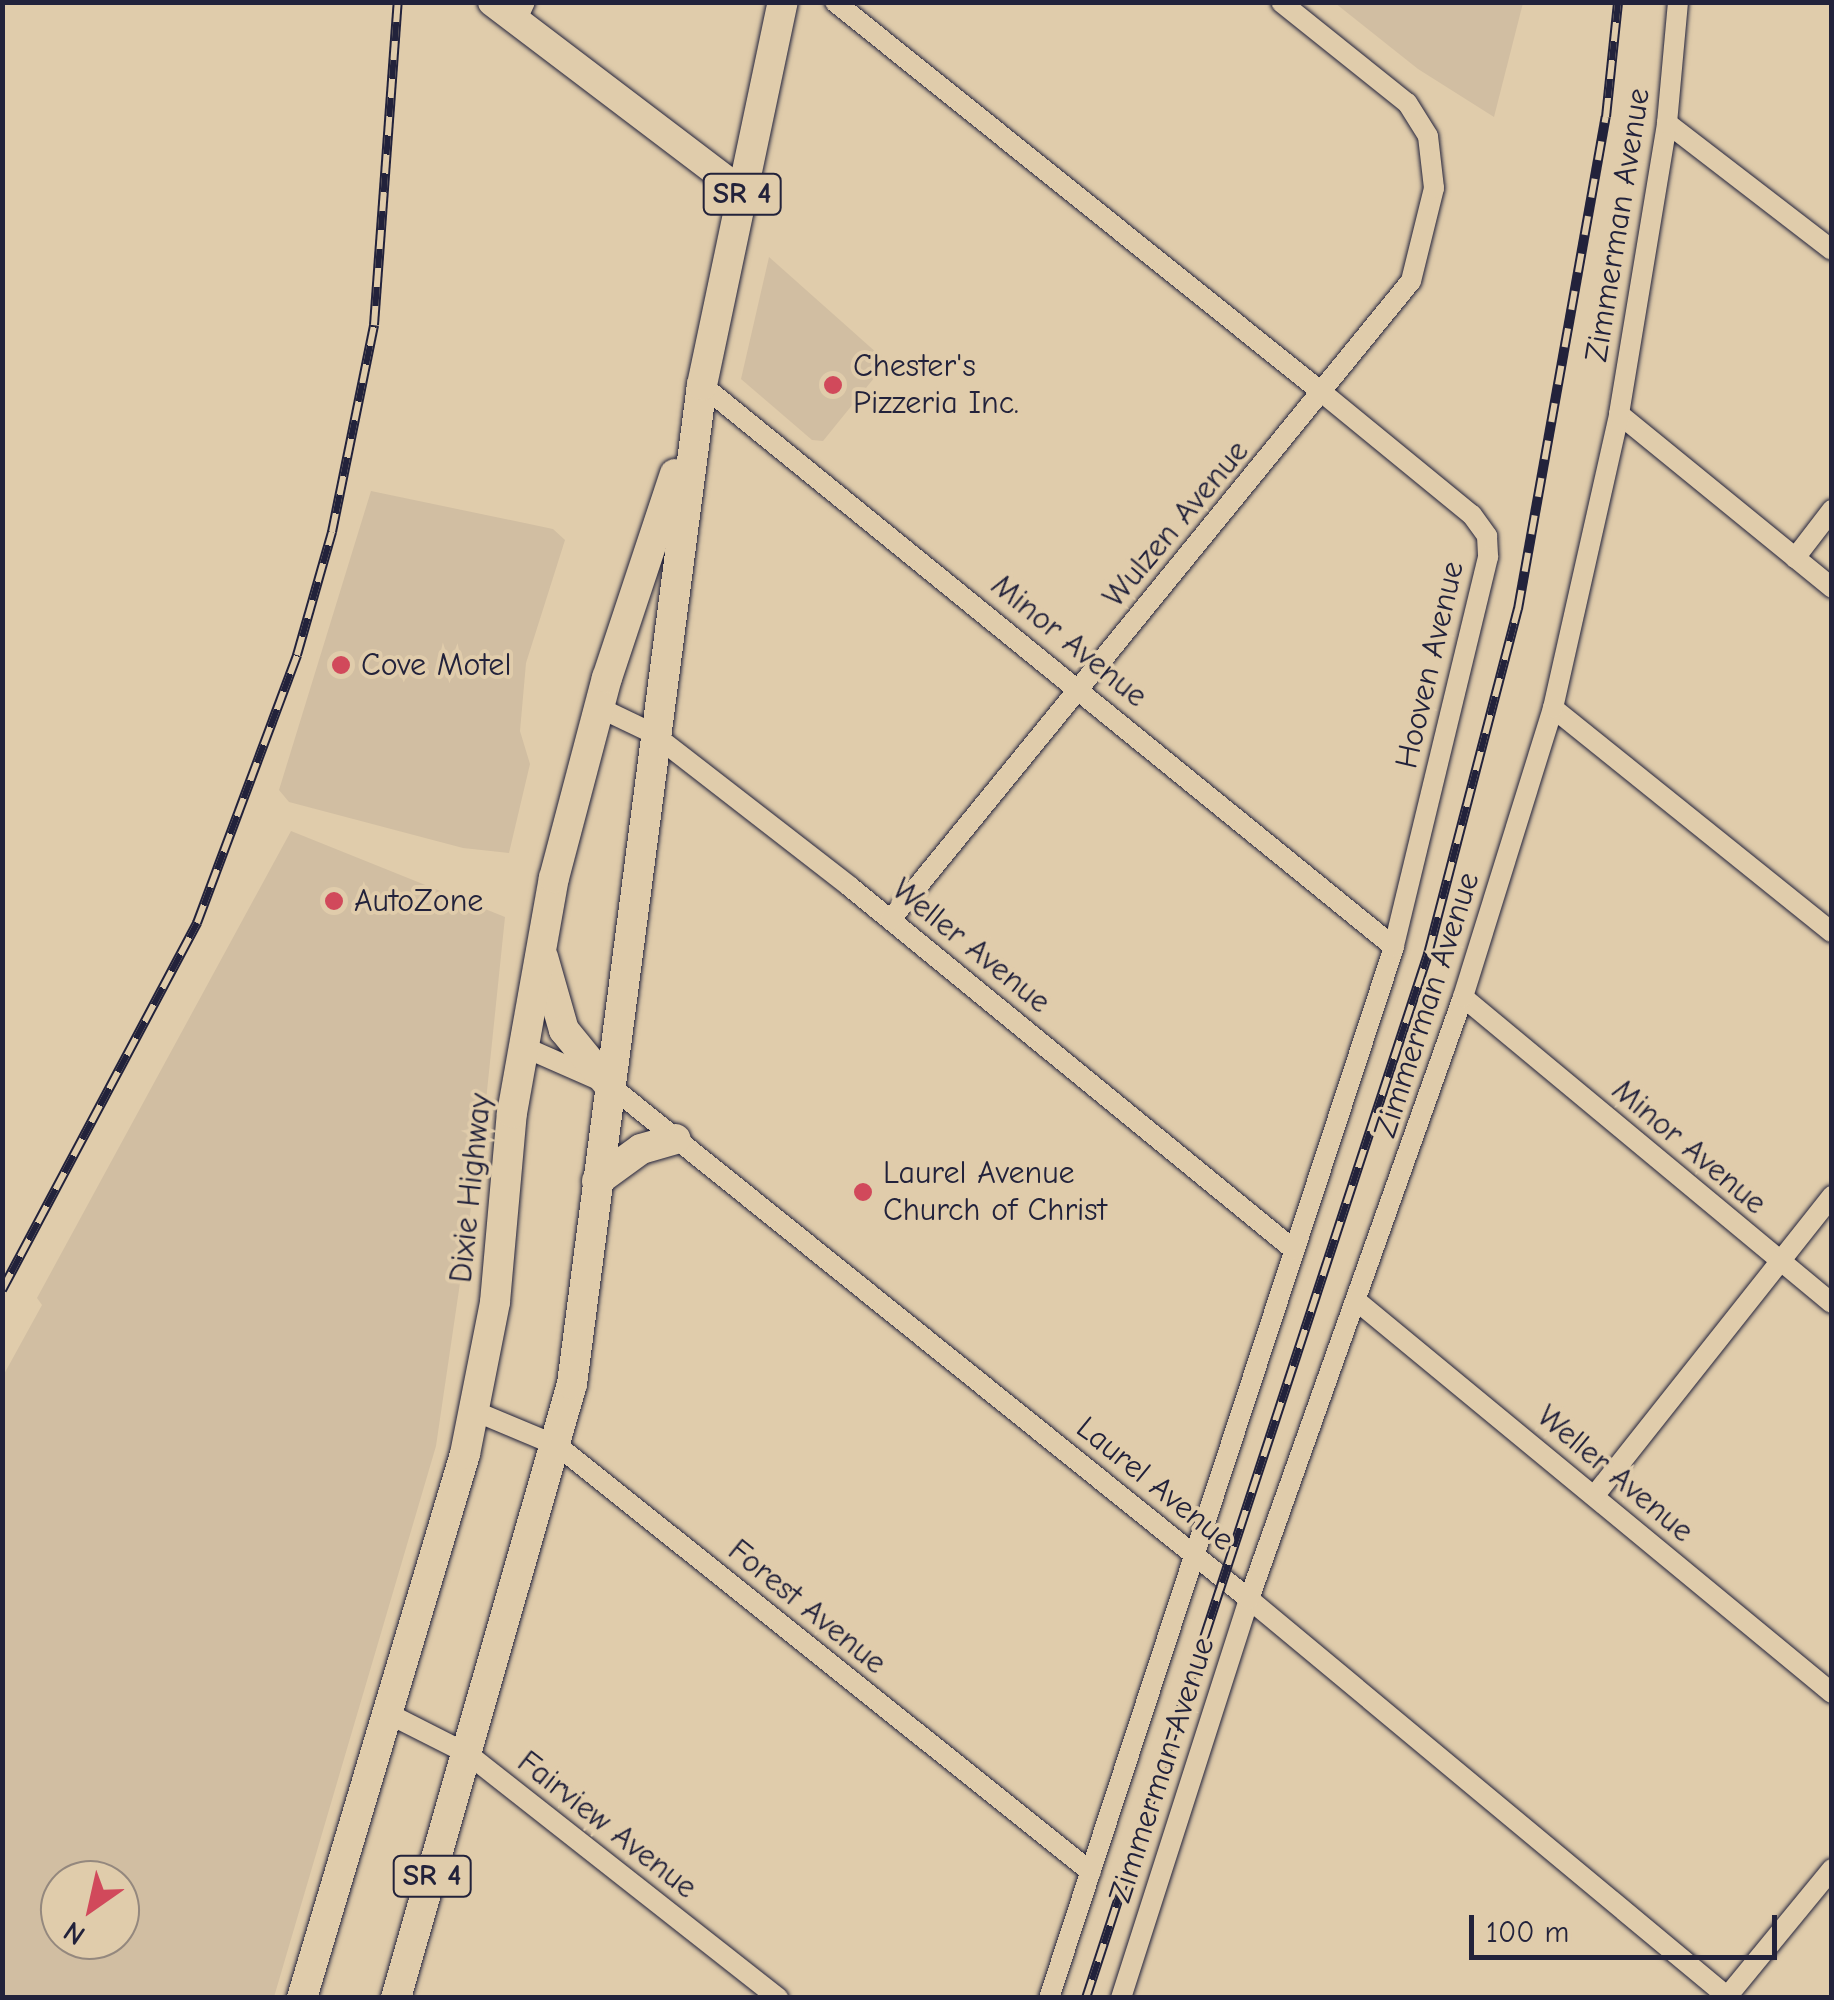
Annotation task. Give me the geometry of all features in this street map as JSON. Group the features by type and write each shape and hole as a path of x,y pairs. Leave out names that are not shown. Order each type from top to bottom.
{"main road":[{"name":"Dixie Highway","path":"396,1998 558,1446 597,1181 652,733 702,385 784,2"},
{"name":"Dixie Highway","path":"302,1998 446,1527 494,1302 524,1046 574,788 702,385"},
{"path":"541,952 564,1030 608,1084"},
{"path":"597,1181 640,1149 676,1138"}],"street":[{"path":"492,2 520,12 742,192"},
{"name":"Hooven Avenue","path":"834,2 1472,515 1487,536 1488,557 1394,947 1194,1554"},
{"name":"Wulzen Avenue","path":"891,919 1324,394 1411,281 1434,188 1428,136 1407,103 1282,2"},
{"name":"Zimmerman Avenue","path":"1121,1998 1249,1599 1358,1302 1463,997 1554,708 1619,414 1667,123 1678,2"},
{"path":"1667,123 1832,250"},
{"name":"Minor Avenue","path":"702,385 1080,687 1394,947"},
{"path":"1619,414 1832,588"},
{"path":"1794,558 1832,510"},
{"name":"Weller Avenue","path":"598,707 652,733 891,919 1293,1248"},
{"path":"1554,708 1832,932"},
{"name":"Minor Avenue","path":"1463,997 1832,1304"},
{"name":"Laurel Avenue","path":"524,1046 608,1084 1194,1554 1728,1997"},
{"path":"1595,1495 1832,1196"},
{"name":"Weller Avenue","path":"1358,1302 1832,1693"},
{"name":"Forest Avenue","path":"472,1410 558,1446 1091,1872"},
{"name":"Zimmerman Avenue","path":"1049,1998 1194,1554"},
{"name":"Fairview Avenue","path":"390,1715 468,1754 778,1998"},
{"path":"1728,1997 1832,1869"}],"shaded area":[{"path":"1335,3 1523,3 1494,117 1418,69"},
{"path":"769,257 887,362 823,441 812,440 741,379"},
{"path":"371,491 553,529 565,540 526,663 520,731 530,764 509,853 463,848 289,802 279,790"},
{"path":"291,831 505,917 484,1120 436,1446 274,1997 3,1997 3,1376 42,1305 37,1298"}],"railway":[{"path":"2,1290 197,923 297,655 332,532 374,325 398,2"},
{"path":"1086,1998 1428,954 1518,609 1606,117 1618,2"}],"place":[{"name":"Chester's Pizzeria Inc.","path":"833,385"},
{"name":"Cove Motel","path":"341,665"},
{"name":"AutoZone","path":"334,901"},
{"name":"Laurel Avenue Church of Christ","path":"863,1192"}]}
